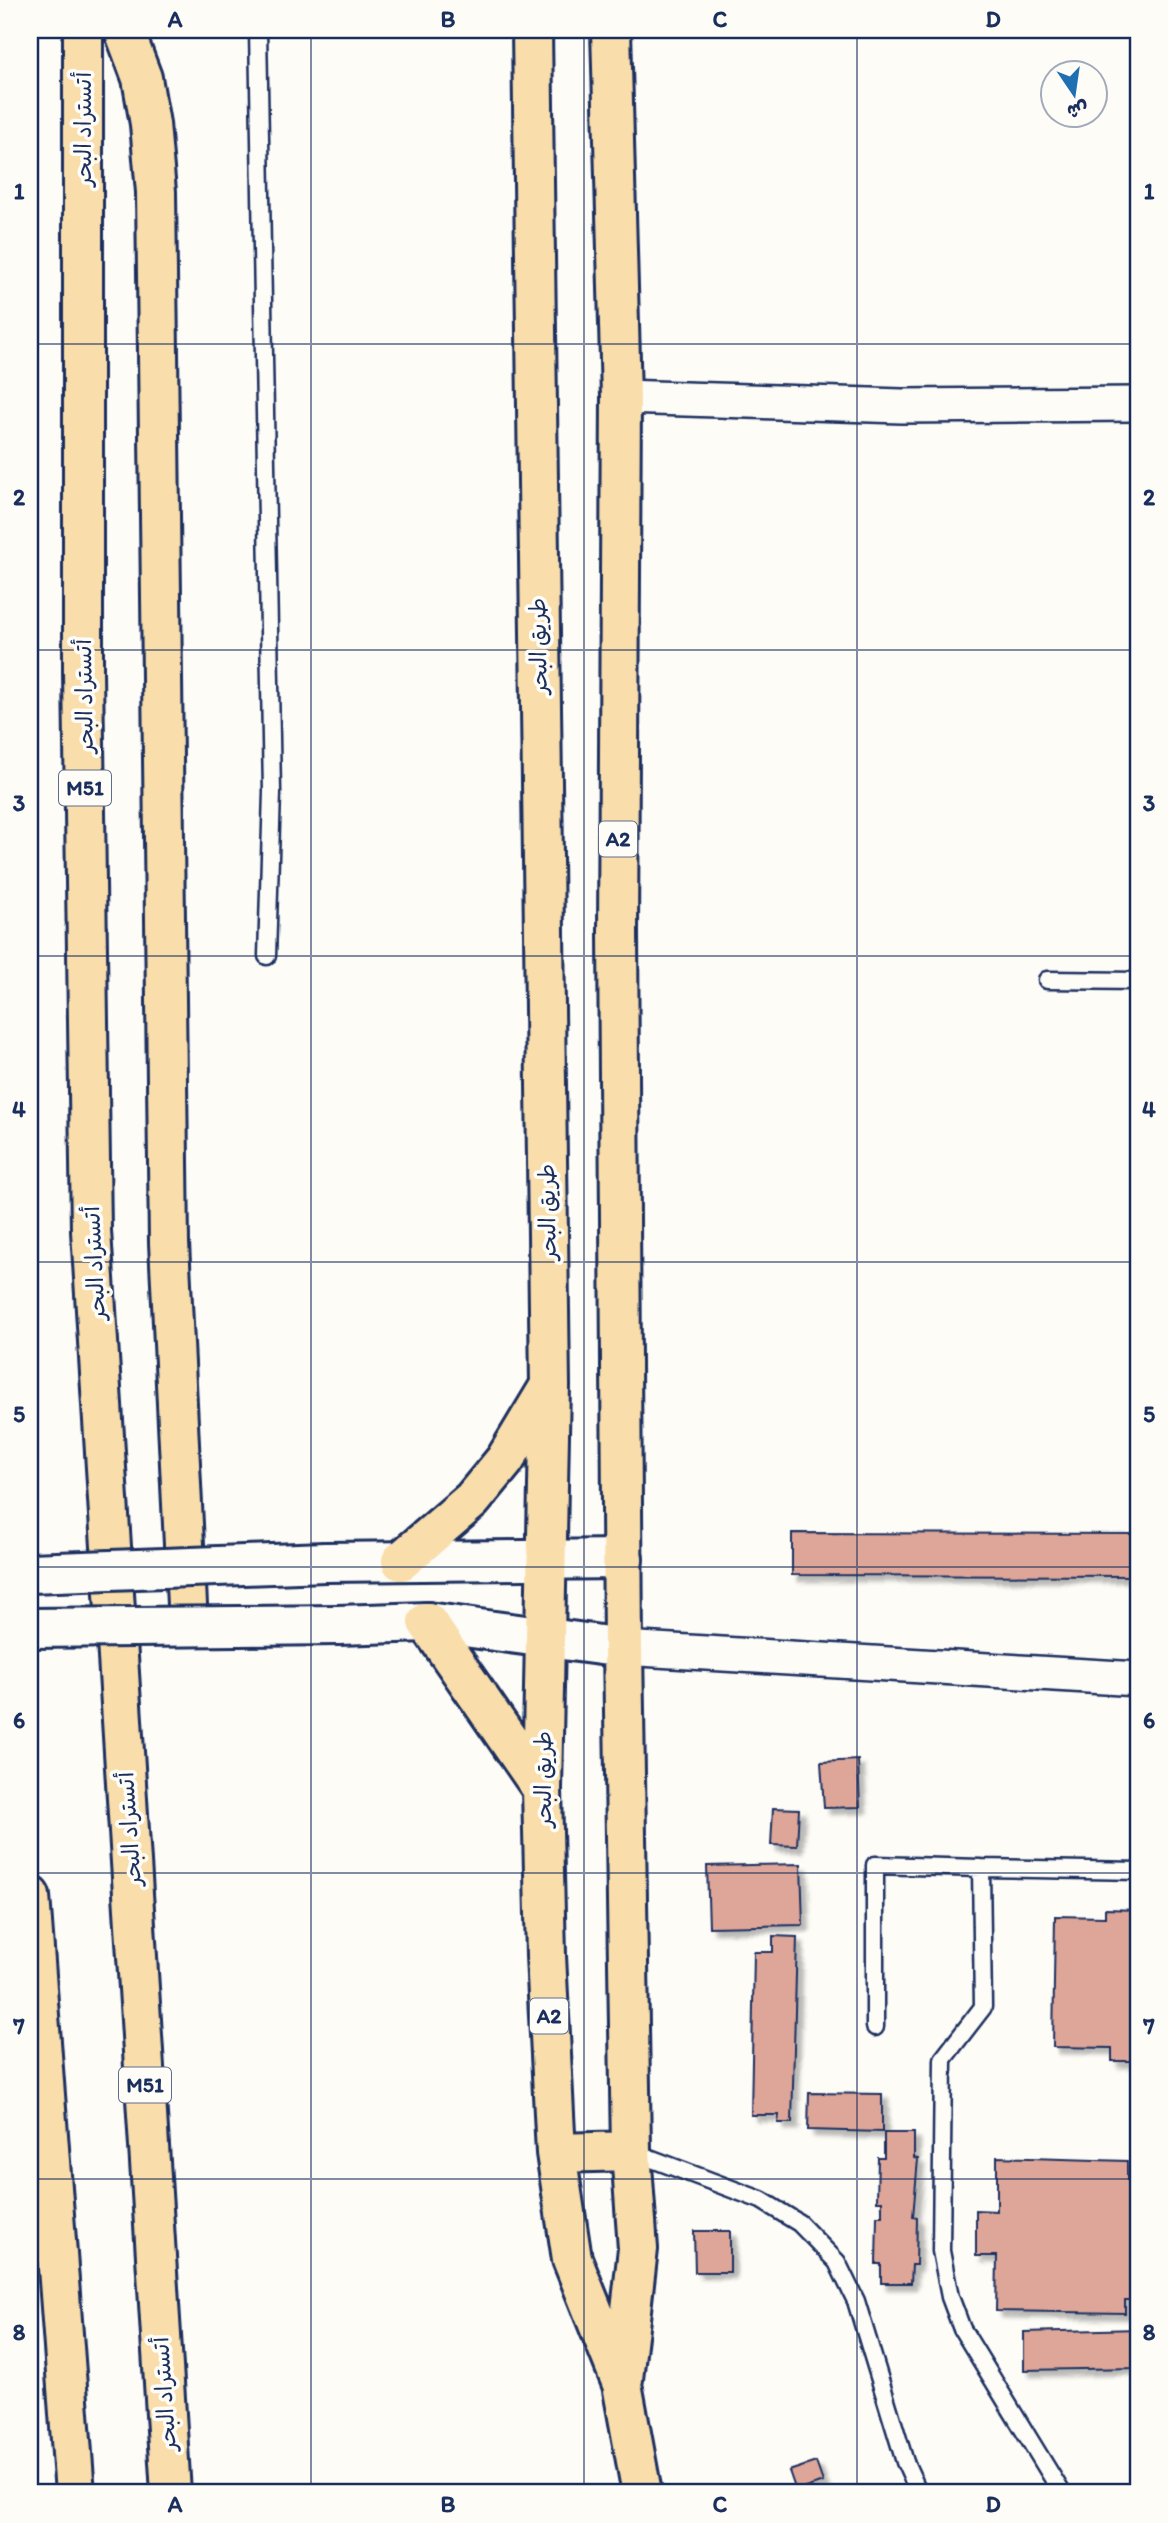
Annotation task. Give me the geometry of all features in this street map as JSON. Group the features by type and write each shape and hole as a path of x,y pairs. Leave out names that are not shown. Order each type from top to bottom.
{"highway":[{"name":"أتستراد البحر","path":"83,30 83,672 92,1231 171,2493"},
{"path":"124,30 142,78 150,124 158,302 169,1243 188,1625"},
{"name":"طريق البحر","path":"532,30 550,1385 542,1789 556,2153 572,2259 622,2384 642,2493"},
{"name":"طريق البحر","path":"611,30 621,397 618,932 623,1648 631,2151 638,2249 622,2384"},
{"path":"401,1561 472,1500 505,1460 550,1385"},
{"path":"426,1622 542,1789"},
{"path":"30,1896 75,2493"},
{"path":"556,2153 631,2151"}],"street":[{"path":"621,397 902,407 1138,404"},
{"path":"30,1573 183,1565 623,1559"},
{"path":"30,1628 426,1622 623,1648 1138,1679"}],"lane":[{"path":"258,30 272,792 267,956"},
{"path":"1047,980 1138,981"},
{"path":"876,2027 874,1865 1138,1871"},
{"path":"981,1868 983,2007 943,2059 941,2251 950,2297 962,2329 1062,2493"},
{"path":"631,2151 761,2200 799,2223 837,2262 856,2301 905,2462 919,2493"}],"building":[{"path":"792,1533 1138,1534 1138,1576 792,1575"},
{"path":"858,1760 860,1807 824,1808 821,1762"},
{"path":"773,1808 799,1809 797,1846 771,1845"},
{"path":"801,1864 803,1925 709,1927 707,1866"},
{"path":"1105,1909 1138,1910 1138,2061 1112,2061 1112,2048 1053,2047 1055,1916 1105,1917"},
{"path":"773,1936 797,1937 792,2123 778,2123 779,2115 751,2115 754,1952 773,1952"},
{"path":"809,2093 882,2094 882,2132 808,2130"},
{"path":"884,2133 914,2133 914,2158 918,2159 913,2217 917,2218 916,2265 912,2265 911,2283 881,2283 881,2264 876,2264 877,2216 882,2216 882,2201 877,2201 878,2158 884,2158"},
{"path":"997,2157 1127,2161 1127,2180 1138,2180 1138,2300 1125,2300 1125,2313 996,2311 997,2256 976,2256 976,2210 997,2211"},
{"path":"694,2231 730,2231 730,2272 695,2272"},
{"path":"1138,2329 1138,2368 1024,2370 1024,2332"},
{"path":"816,2462 823,2482 796,2491 789,2471"}]}
